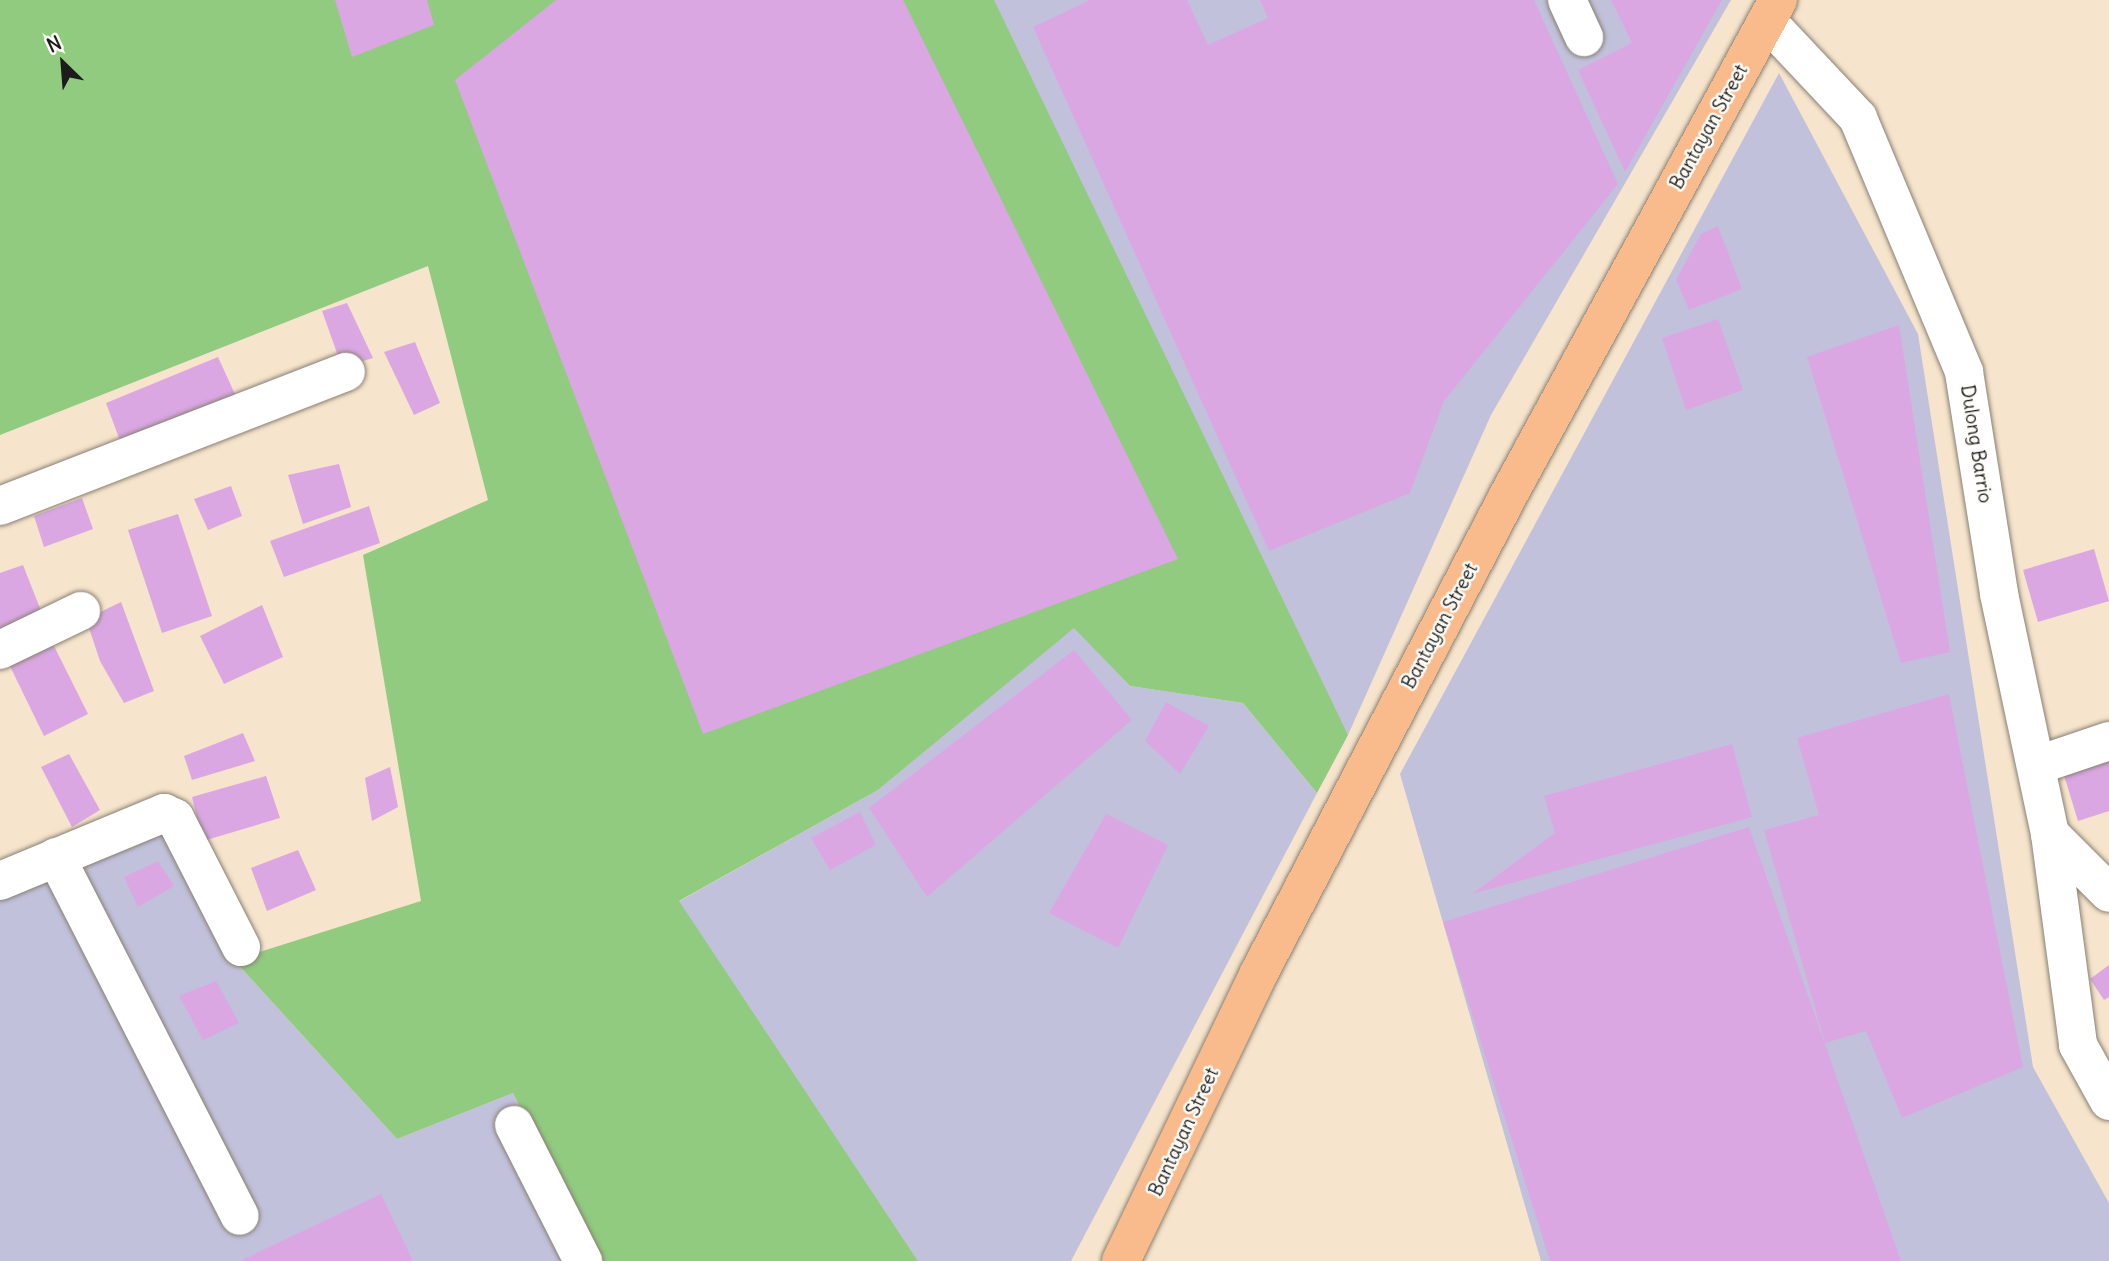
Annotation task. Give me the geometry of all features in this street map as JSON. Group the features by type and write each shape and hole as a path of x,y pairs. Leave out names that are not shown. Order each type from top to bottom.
{"main road":[{"name":"Bantayan Street","path":"1121,1261 1259,973 1439,628 1772,10"}],"street":[{"path":"1567,0 1584,37"},
{"name":"Dulong Barrio","path":"1772,10 1858,118 1964,372 1999,594 2038,765 2050,834 2078,1045 2109,1101"},
{"path":"0,506 346,372"},
{"path":"0,650 81,611"},
{"path":"2038,765 2109,741"},
{"path":"0,881 164,813 175,818 242,947"},
{"path":"2050,834 2109,893"},
{"path":"56,857 240,1216"},
{"path":"514,1125 583,1261"}],"shaded area":[{"path":"989,0 1731,0 1491,415 1348,735 1249,561"},
{"path":"1779,73 1918,334 2033,1067 2109,1203 2109,1261 1541,1261 1400,774"},
{"path":"1074,627 1130,686 1243,703 1317,793 1071,1261 918,1261 678,902 878,790"},
{"path":"158,821 234,960 397,1139 513,1093 598,1261 0,1261 0,898"}],"green space":[{"path":"0,0 994,0 1348,735 1317,793 1243,703 1130,686 1074,628 878,790 679,901 918,1261 598,1261 513,1093 397,1139 234,960 421,901 363,555 488,500 428,266 0,435"}],"building":[{"path":"335,0 427,0 434,25 352,57"},
{"path":"556,0 903,0 1178,559 703,734 455,80"},
{"path":"1090,0 1187,0 1208,45 1268,18 1260,0 1534,0 1618,184 1444,401 1410,493 1269,551 1033,27"},
{"path":"1611,0 1722,0 1625,172 1578,70 1632,43"},
{"path":"1718,226 1742,289 1689,310 1676,280 1701,234"},
{"path":"347,303 373,358 342,367 322,311"},
{"path":"1718,319 1743,390 1686,410 1662,338"},
{"path":"1899,325 1950,652 1901,663 1807,357"},
{"path":"415,342 440,403 414,415 384,352"},
{"path":"218,357 239,403 122,446 106,403"},
{"path":"339,464 351,507 303,524 288,475"},
{"path":"231,486 242,516 208,530 194,499"},
{"path":"82,498 93,529 44,547 34,516"},
{"path":"369,506 380,543 284,577 270,541"},
{"path":"178,514 212,616 162,633 128,530"},
{"path":"2094,549 2109,601 2038,622 2023,570"},
{"path":"23,565 45,621 0,646 0,573"},
{"path":"121,602 154,691 124,703 100,661 86,619"},
{"path":"262,605 283,657 224,684 200,636"},
{"path":"48,634 88,714 44,736 5,656"},
{"path":"1074,650 1132,720 927,897 869,808"},
{"path":"1949,694 2023,1067 1902,1118 1866,1031 1825,1043 1764,830 1819,815 1797,738"},
{"path":"1166,702 1209,726 1180,774 1145,741"},
{"path":"243,733 255,761 192,780 184,756"},
{"path":"1732,744 1752,817 1472,894 1555,833 1544,796"},
{"path":"69,754 100,810 72,827 41,767"},
{"path":"2109,758 2109,811 2078,821 2063,772"},
{"path":"390,767 398,807 372,821 365,778"},
{"path":"266,776 280,818 203,841 192,797"},
{"path":"860,812 876,845 830,870 811,838"},
{"path":"1106,814 1168,845 1118,948 1049,913"},
{"path":"1749,827 1901,1261 1550,1261 1443,922"},
{"path":"298,850 316,890 267,911 251,868"},
{"path":"158,861 174,886 138,907 124,877"},
{"path":"2109,965 2109,997 2104,1000 2090,979"},
{"path":"216,981 239,1023 203,1040 179,996"},
{"path":"381,1194 413,1261 240,1261"}]}
